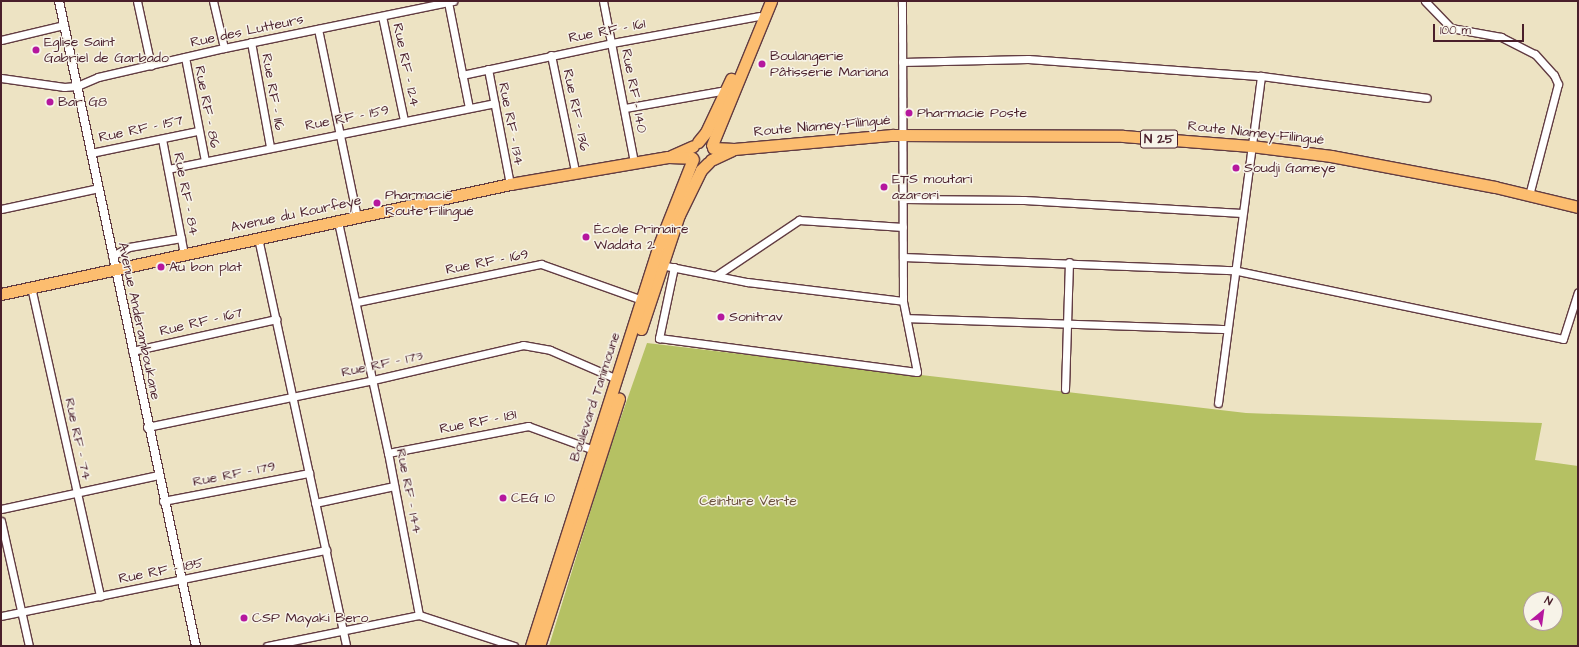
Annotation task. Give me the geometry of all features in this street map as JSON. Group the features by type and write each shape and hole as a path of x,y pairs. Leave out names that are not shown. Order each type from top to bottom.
{"main road":[{"path":"765,1 706,132 695,144 693,159 700,164 710,161 713,147 724,115 771,1"},
{"path":"724,115 723,136 734,149"},
{"name":"Route Niamey-Filingué","path":"713,147 734,149 902,134 1108,136 1251,146 1331,156 1529,195 1578,208"},
{"path":"695,144 705,141 713,147"},
{"name":"Avenue du Kourfeye","path":"668,157 695,144"},
{"name":"Route Niamey-Filingué","path":"710,161 734,149"},
{"name":"Avenue du Kourfeye","path":"1,294 115,268 575,171 668,157 693,159"},
{"name":"Boulevard Tanimoune","path":"531,646 594,450 604,432 617,379 663,232 693,159"},
{"name":"Boulevard Tanimoune","path":"539,646 604,432 661,265 682,207 710,161"}],"street":[{"name":"Avenue Anderamboukane","path":"59,1 163,501 196,646"},
{"path":"137,1 151,66"},
{"path":"212,1 224,48"},
{"path":"450,1 469,108"},
{"name":"Rue des Lutteurs","path":"1,78 64,87 77,86 98,77 224,48 382,16 423,4 450,1"},
{"name":"Rue RF - 140","path":"603,1 625,108 634,162"},
{"path":"674,267 659,338 917,372 903,301 902,1"},
{"path":"1425,1 1451,28 1501,37 1535,54 1554,75 1558,84 1529,195"},
{"name":"Rue RF - 124","path":"382,16 404,120"},
{"name":"Rue RF - 161","path":"462,75 551,55 759,16"},
{"path":"1,40 64,25"},
{"path":"318,29 357,217"},
{"name":"Rue RF - 116","path":"251,42 270,147"},
{"name":"Rue RF - 136","path":"551,55 575,171"},
{"name":"Rue RF - 86","path":"185,57 197,131 205,161"},
{"path":"902,62 1028,59 1260,76 1427,98"},
{"name":"Rue RF - 134","path":"488,69 510,184"},
{"path":"1218,404 1226,329 1260,76"},
{"path":"625,108 726,90"},
{"name":"Rue RF - 159","path":"168,169 270,147 494,103"},
{"name":"Rue RF - 157","path":"91,153 197,131"},
{"name":"Rue RF - 84","path":"162,138 184,254"},
{"path":"1,209 98,188"},
{"path":"903,199 1024,200 1242,213"},
{"path":"717,275 799,220 903,227"},
{"name":"Rue RF - 144","path":"338,221 357,302 419,615"},
{"path":"112,256 129,248 181,238"},
{"path":"258,238 310,473 315,503 346,646"},
{"path":"903,257 1069,262 1234,270 1563,339 1578,292"},
{"path":"1065,389 1069,262"},
{"name":"Rue RF - 169","path":"357,302 541,264 642,300"},
{"path":"661,265 747,282 903,301"},
{"name":"Rue RF - 74","path":"31,287 100,596"},
{"path":"907,318 1226,329"},
{"name":"Rue RF - 167","path":"132,351 276,319"},
{"name":"Rue RF - 173","path":"148,427 373,380 523,345 550,350 617,379"},
{"name":"Rue RF - 181","path":"388,453 528,426 594,450"},
{"name":"Rue RF - 179","path":"163,501 310,473"},
{"path":"1,510 76,492 158,475"},
{"path":"315,503 394,486"},
{"path":"1,521 2,535 22,611 29,646"},
{"name":"Rue RF - 185","path":"1,616 326,550"},
{"path":"267,646 342,632 419,615 514,646"}],"green space":[{"name":"Ceinture Verte","path":"647,343 1246,413 1542,423 1535,460 1578,466 1578,646 549,646 607,457"}],"place":[{"name":"Eglise Saint Gabriel de Garbado","path":"36,50"},
{"name":"Boulangerie Pâtisserie Mariana","path":"762,64"},
{"name":"Bar G8","path":"50,102"},
{"name":"Pharmacie Poste","path":"909,113"},
{"name":"Soudji Gameye","path":"1236,168"},
{"name":"ETS moutari azarori","path":"884,187"},
{"name":"Pharmacie Route Filingué","path":"377,203"},
{"name":"École Primaire Wadata 2","path":"586,237"},
{"name":"Au bon plat","path":"161,267"},
{"name":"Sonitrav","path":"721,317"},
{"name":"CEG 10","path":"503,498"},
{"name":"CSP Mayaki Bero","path":"244,618"}]}
